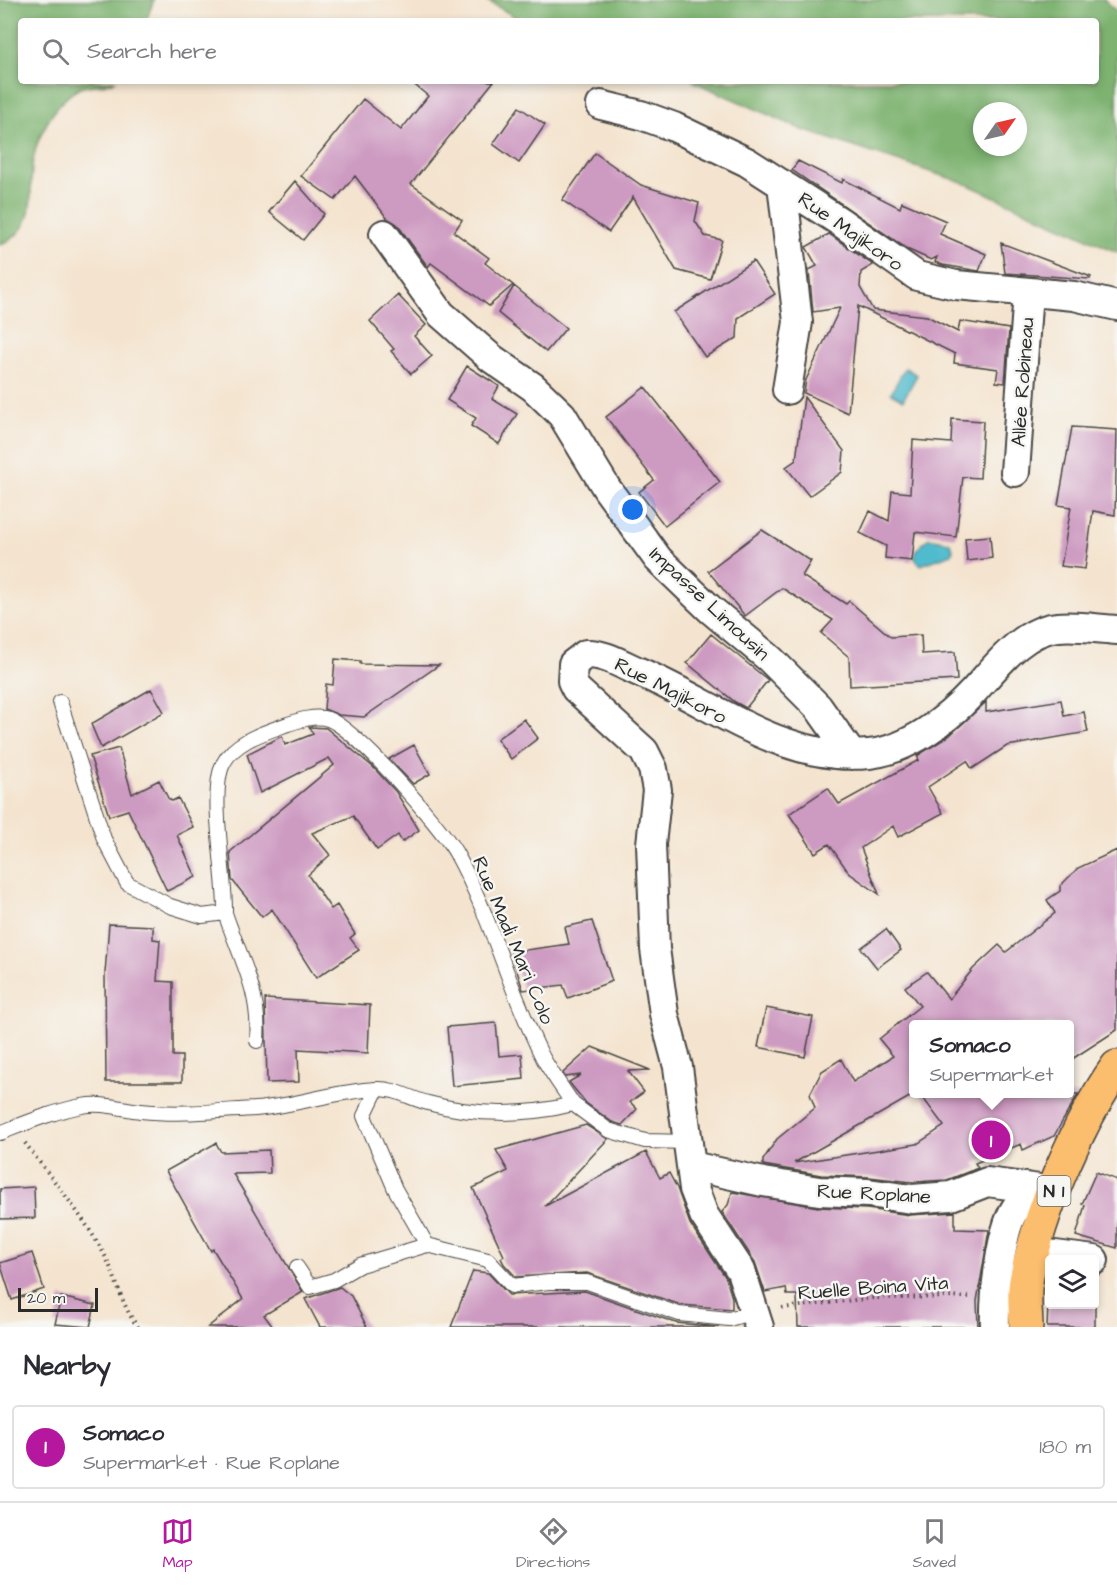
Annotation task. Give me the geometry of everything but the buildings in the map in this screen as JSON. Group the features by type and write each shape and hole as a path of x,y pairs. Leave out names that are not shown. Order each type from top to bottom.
{"main road":[{"name":"N 1","path":"1026,1327 1025,1284 1032,1252 1054,1191 1099,1091 1117,1067"}],"street":[{"name":"Rue Majikoro","path":"601,105 632,112 674,127 747,162 917,276 956,285 1074,296 1117,306"},
{"path":"782,184 798,322 787,390"},
{"name":"Impasse Limousin","path":"384,234 441,314 492,358 533,387 562,415 607,489 658,559 710,609 770,659 818,707 852,755"},
{"name":"Allée Robineau","path":"1016,472 1028,292"},
{"name":"Rue Majikoro","path":"757,1319 741,1271 704,1215 694,1189 678,1067 664,1014 655,949 651,844 657,790 653,770 639,745 576,689 571,672 573,664 586,654 601,656 666,683 756,732 828,754 872,754 903,744 938,723 1014,649 1041,632 1057,627 1117,630"},
{"name":"Rue Roplane","path":"691,1154 763,1182 819,1191 868,1193 912,1199 951,1196 987,1182 1054,1191"},
{"path":"995,1327 994,1296 1009,1222 1018,1206 1027,1199 1054,1191"},
{"path":"1032,1252 1055,1255"},
{"path":"1099,1260 1117,1262"}],"lane":[{"path":"60,702 104,839 127,883 170,906 202,916 225,913 250,976 260,1015 258,1041"},
{"name":"Rue Madi Mari Colo","path":"225,913 219,787 223,764 234,750 257,736 290,723 318,717 330,720 379,761 432,818 455,851 479,900 510,981 544,1059 573,1104"},
{"path":"0,1133 82,1106 111,1105 140,1111 194,1113 259,1108 377,1089 400,1092 427,1103 468,1111 506,1113 550,1110 573,1104 608,1130 691,1154"},
{"path":"377,1089 364,1116 395,1189 428,1245"},
{"path":"297,1267 310,1287 333,1280 360,1265 428,1245 488,1260 512,1286 549,1282 587,1282 679,1314 757,1319"}],"path":[{"path":"14,1128 87,1224 105,1255 125,1310 138,1327"},
{"name":"Ruelle Boina Vita","path":"757,1319 873,1298 994,1296"}],"green space":[{"path":"0,0 154,0 147,18 18,18 18,84 107,84 80,88 63,101 49,119 35,151 30,207 25,224 10,240 0,245"},
{"path":"486,0 1105,0 1117,12 1117,252 964,183 803,130 699,84 1099,84 1099,18 517,18"}],"water":[{"path":"905,368 917,375 903,400 891,393"},
{"path":"929,538 949,542 953,549 952,554 921,565 915,559 916,550"}],"place":[{"name":"Somaco","path":"991,1140"}]}
